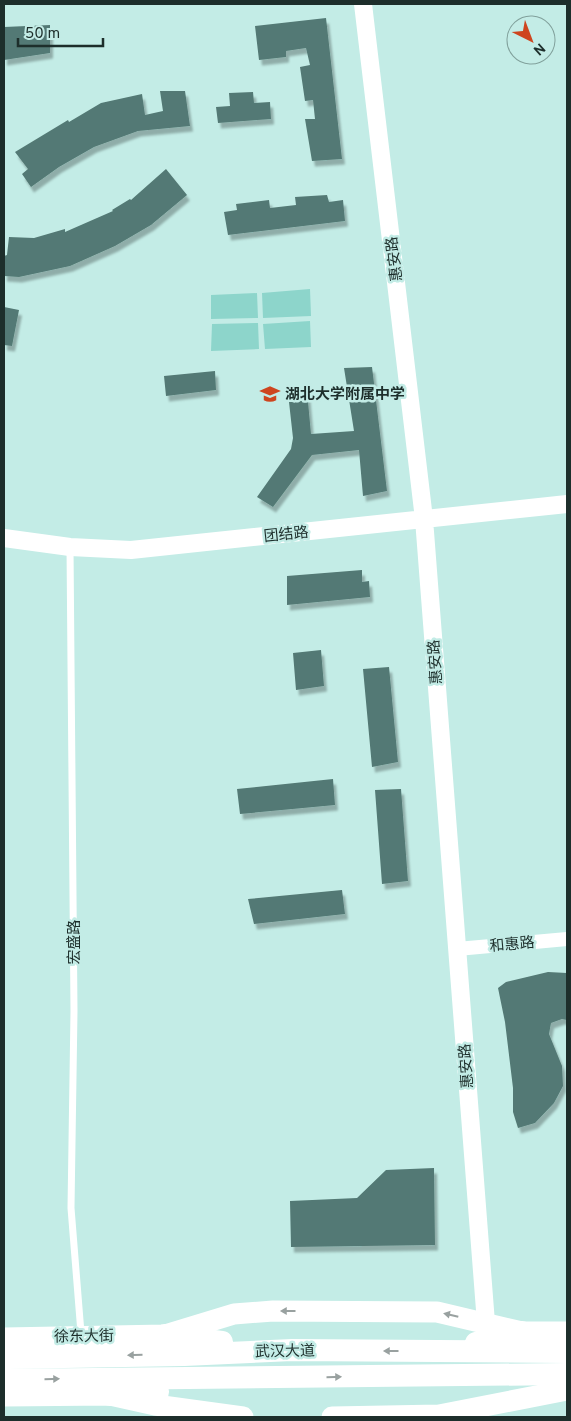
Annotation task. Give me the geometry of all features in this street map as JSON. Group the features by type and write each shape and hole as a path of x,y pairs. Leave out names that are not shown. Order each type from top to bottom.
{"highway":[{"path":"444,1351 522,1332"},
{"path":"165,1335 292,1350"},
{"name":"武汉大道","path":"4,1358 184,1355 292,1350 444,1351 566,1366"},
{"name":"武汉大道","path":"4,1380 468,1375 566,1366"},
{"path":"110,1395 208,1390 285,1378"}],"main road":[{"name":"徐东大街","path":"4,1338 165,1335 234,1314 273,1311 437,1312 522,1332 566,1366"},
{"path":"332,1417 439,1415 493,1411 566,1366"},
{"path":"4,1396 110,1395 155,1405 243,1417"}],"street":[{"name":"惠安路","path":"363,4 424,519 486,1323"},
{"name":"团结路","path":"4,538 70,547 131,550 567,504"},
{"name":"和惠路","path":"457,949 567,939"}],"lane":[{"name":"宏盛路","path":"70,547 74,1001 71,1208 81,1336"}],"green space":[{"path":"310,289 311,316 263,318 262,293"},
{"path":"257,293 258,318 211,319 211,295"},
{"path":"310,321 311,347 265,349 263,324"},
{"path":"258,323 259,349 211,351 212,324"}],"building":[{"path":"326,18 342,159 312,161 305,119 315,119 313,100 305,101 300,67 310,65 306,48 286,51 286,57 259,60 255,26"},
{"path":"50,25 50,53 4,60 4,27"},
{"path":"160,91 185,91 190,126 138,131 94,147 59,167 31,187 22,174 28,169 15,152 68,120 69,122 101,103 142,94 145,115 163,111"},
{"path":"253,92 254,103 270,102 271,119 218,123 216,107 230,106 229,93"},
{"path":"166,169 187,195 151,225 115,246 70,266 19,277 4,276 4,256 7,255 9,237 34,238 65,229 65,232 113,211 131,200"},
{"path":"327,195 329,202 343,200 345,221 228,235 224,212 237,210 236,204 269,200 270,208 296,205 295,197"},
{"path":"4,307 19,310 12,346 4,345"},
{"path":"372,367 387,491 363,496 359,450 312,455 273,507 257,497 291,449 293,438 288,393 307,391 311,434 354,431 344,368"},
{"path":"215,371 216,390 166,396 164,376"},
{"path":"362,570 362,582 369,581 370,597 287,605 287,576"},
{"path":"321,650 324,686 296,690 293,653"},
{"path":"389,667 398,762 372,767 363,669"},
{"path":"333,779 335,805 240,814 237,789"},
{"path":"401,789 408,881 382,884 375,790"},
{"path":"342,890 345,914 254,924 248,899"},
{"path":"548,972 567,973 567,1020 562,1019 551,1023 549,1034 562,1066 563,1086 554,1103 535,1123 518,1128 513,1112 513,1088 505,1022 498,988 506,982"},
{"path":"434,1168 435,1245 291,1247 290,1201 357,1198 386,1170"}],"place":[{"name":"湖北大学附属中学","path":"270,394"}]}
